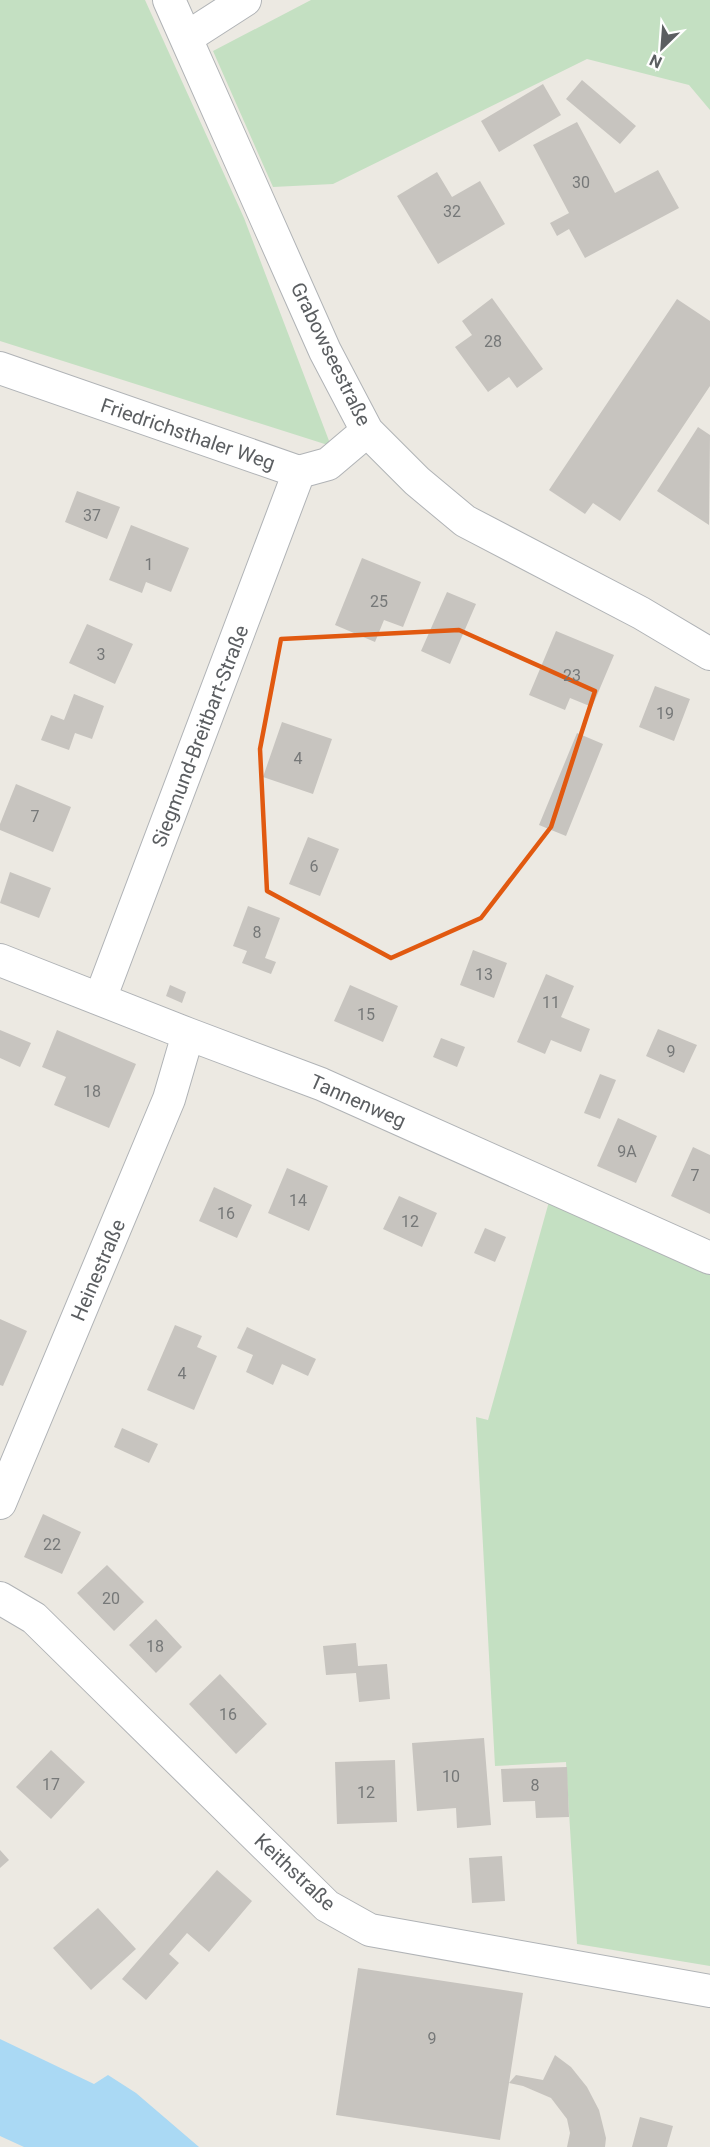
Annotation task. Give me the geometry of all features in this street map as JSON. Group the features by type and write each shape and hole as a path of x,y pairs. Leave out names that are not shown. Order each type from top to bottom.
{"street":[{"name":"Grabowseestraße","path":"169,0 326,351 367,430 417,481 465,521 641,613 710,654"},
{"path":"186,38 246,0"},
{"name":"Friedrichsthaler Weg","path":"0,368 299,472 328,464 367,430"},
{"name":"Siegmund-Breitbart-Straße","path":"100,999 299,472"},
{"name":"Tannenweg","path":"0,960 321,1084 710,1258"},
{"name":"Heinestraße","path":"0,1503 169,1100 188,1034"},
{"name":"Keithstraße","path":"0,1598 34,1618 327,1906 370,1930 710,1991"}],"highlighted area":[{"path":"459,630 595,691 551,827 481,918 391,958 267,891 260,749 281,639"}],"green space":[{"path":"0,0 145,0 244,218 331,446 0,341"},
{"path":"311,0 710,0 710,110 689,85 587,59 333,184 273,187 213,51"},
{"path":"550,1198 710,1269 710,1966 577,1944 566,1762 495,1766 476,1417 488,1420"}],"water":[{"path":"0,2039 94,2084 108,2075 136,2093 199,2147 24,2147 0,2136"}],"building":[{"path":"582,80 636,126 620,144 566,99"},
{"path":"543,84 561,115 499,152 481,121"},
{"path":"577,122 615,193 658,170 679,208 585,258 569,229 557,236 550,223 569,213 533,145"},
{"path":"437,172 452,197 480,181 505,224 438,264 397,196"},
{"path":"492,298 543,369 517,388 509,377 488,392 455,347 472,335 462,321"},
{"path":"677,299 710,321 710,386 620,521 593,503 585,514 549,490"},
{"path":"698,427 710,435 709,525 657,491"},
{"path":"77,491 120,507 107,539 65,522"},
{"path":"131,525 189,548 171,592 146,582 142,593 109,580"},
{"path":"362,558 421,582 403,627 384,620 375,642 335,625"},
{"path":"447,592 476,604 450,664 421,651"},
{"path":"87,624 133,644 115,684 69,663"},
{"path":"556,631 614,655 592,707 570,698 565,710 529,695"},
{"path":"655,686 690,699 674,741 639,727"},
{"path":"74,694 104,706 92,739 75,733 69,750 41,740 51,715 64,720"},
{"path":"282,722 332,739 313,794 263,777"},
{"path":"577,733 603,744 566,836 539,825"},
{"path":"16,784 71,807 53,852 0,830 0,824"},
{"path":"308,837 339,849 320,896 289,884"},
{"path":"10,872 51,888 39,918 0,903"},
{"path":"248,906 280,918 265,958 276,962 271,974 242,963 247,951 233,946"},
{"path":"473,950 507,963 494,998 460,985"},
{"path":"546,974 574,986 561,1017 590,1029 581,1052 551,1040 545,1054 517,1042"},
{"path":"170,985 186,992 182,1003 166,996"},
{"path":"350,985 398,1006 383,1042 334,1021"},
{"path":"658,1029 697,1045 684,1073 646,1056"},
{"path":"0,1030 31,1043 20,1067 0,1058"},
{"path":"57,1030 136,1064 109,1128 54,1105 66,1077 42,1067"},
{"path":"441,1038 465,1047 457,1067 433,1057"},
{"path":"600,1074 616,1080 600,1119 584,1113"},
{"path":"618,1118 657,1136 636,1183 597,1166"},
{"path":"693,1147 710,1155 710,1214 671,1196"},
{"path":"287,1168 328,1186 309,1231 268,1213"},
{"path":"214,1187 252,1205 237,1238 199,1221"},
{"path":"399,1196 437,1213 422,1247 383,1229"},
{"path":"485,1228 506,1237 495,1262 474,1253"},
{"path":"0,1319 27,1331 3,1386 0,1385"},
{"path":"175,1325 202,1336 197,1347 217,1356 194,1410 147,1390"},
{"path":"247,1327 316,1359 308,1376 282,1364 273,1385 246,1372 253,1355 237,1348"},
{"path":"122,1428 158,1444 149,1463 114,1447"},
{"path":"43,1514 81,1532 62,1574 24,1557"},
{"path":"107,1565 144,1602 114,1631 77,1593"},
{"path":"156,1619 182,1647 156,1673 129,1645"},
{"path":"356,1643 358,1666 387,1664 390,1699 359,1702 356,1673 326,1675 323,1646"},
{"path":"220,1674 267,1724 236,1754 189,1704"},
{"path":"484,1738 491,1825 457,1828 456,1808 417,1811 412,1743"},
{"path":"51,1750 85,1782 51,1819 16,1787"},
{"path":"395,1760 397,1822 337,1824 335,1762"},
{"path":"567,1767 569,1817 536,1818 535,1801 503,1802 501,1769"},
{"path":"0,1850 9,1860 0,1868"},
{"path":"502,1856 505,1901 472,1903 469,1858"},
{"path":"217,1870 252,1901 209,1952 187,1933 169,1954 179,1963 146,2000 122,1979"},
{"path":"98,1908 136,1949 91,1990 53,1948"},
{"path":"358,1968 523,1993 500,2140 336,2115"},
{"path":"555,2055 571,2067 587,2087 599,2110 606,2138 605,2147 567,2147 570,2133 567,2119 551,2098 523,2086 509,2083 516,2075 543,2080"},
{"path":"640,2117 673,2126 667,2147 632,2147"}]}
